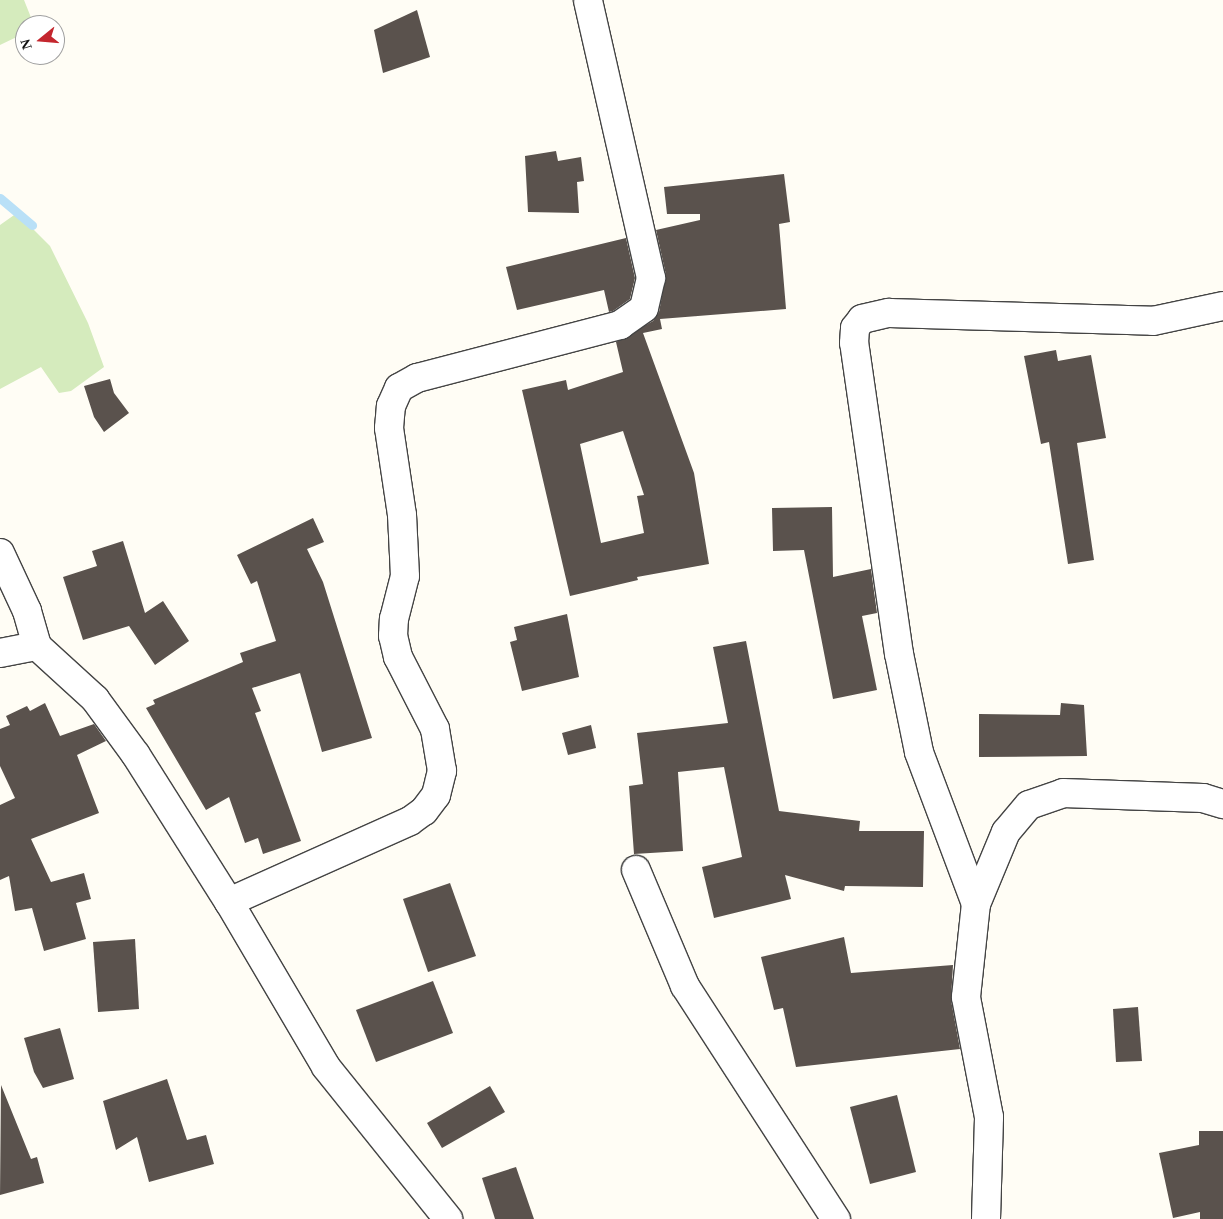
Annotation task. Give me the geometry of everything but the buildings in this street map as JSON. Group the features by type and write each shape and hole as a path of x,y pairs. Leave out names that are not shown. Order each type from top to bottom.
{"street":[{"path":"229,902 410,821 424,811 436,795 442,771 435,729 398,657 394,636 394,619 405,576 402,515 389,428 391,406 399,388 417,378 620,325 636,317 650,294 651,278 588,1"},
{"path":"976,904 929,783 908,699 854,343 855,328 862,319 889,313 1152,321 1223,306"},
{"path":"0,553 27,611 37,646 95,699 136,755 229,902 326,1067 448,1219"},
{"path":"0,653 37,646"},
{"path":"986,1219 989,1117 966,997 976,904 1006,832 1029,805 1063,793 1203,798 1223,804"},
{"path":"636,870 685,986 836,1219"}],"green space":[{"path":"0,0 24,0 30,15 15,15 15,38 0,45"},
{"path":"17,213 50,246 88,323 104,367 71,391 59,393 41,367 0,389 0,225"}],"waterway":[{"path":"0,198 32,225"}]}
